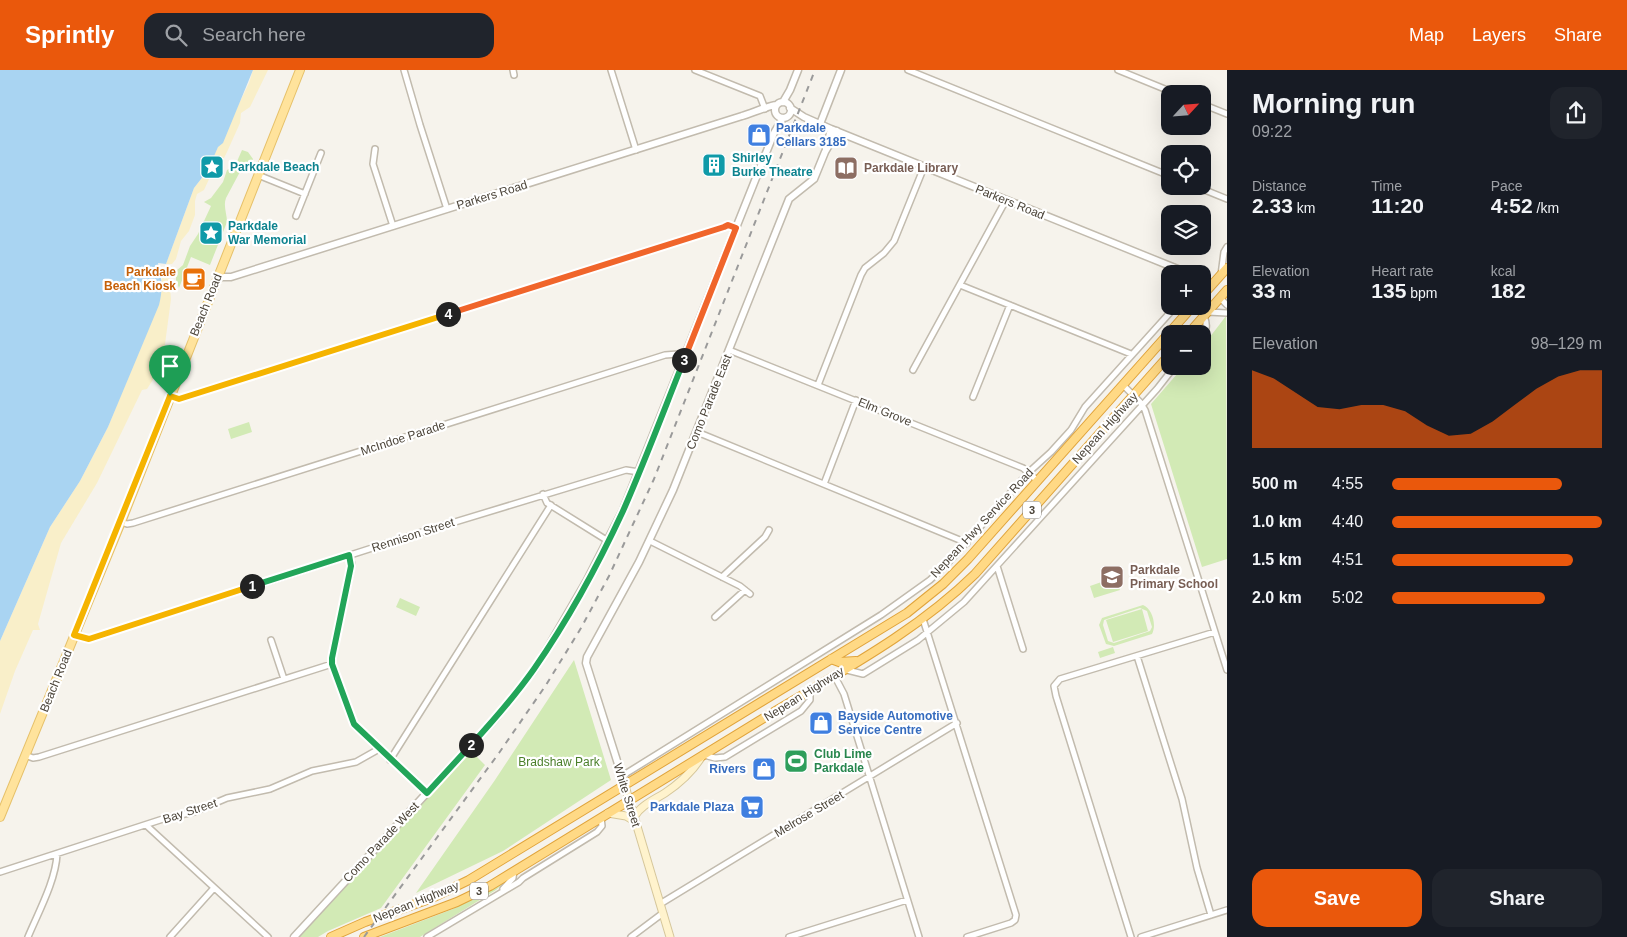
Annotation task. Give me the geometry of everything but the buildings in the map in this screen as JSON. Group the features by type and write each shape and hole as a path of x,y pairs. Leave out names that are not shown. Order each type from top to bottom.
{"highway":[{"path":"1211,282 1227,268"},
{"path":"1211,290 1220,298"},
{"path":"1211,308 1227,290"},
{"name":"Nepean Highway","path":"331,937 365,922 432,898 469,880 902,616 943,584 968,559 1185,315"},
{"path":"1196,325 1205,315"},
{"name":"Nepean Highway","path":"364,937 457,902 490,886 834,676 923,619 975,574 1161,364"},
{"path":"831,659 839,662 858,660"},
{"path":"812,672 834,676"},
{"path":"665,761 673,774"}],"main road":[{"name":"Beach Road","path":"0,817 121,522 300,70"},
{"path":"608,813 635,819 641,808 668,791 694,768 703,755"},
{"name":"White Street","path":"625,786 670,937"}],"street":[{"path":"404,70 446,209"},
{"path":"611,70 636,150"},
{"path":"695,70 760,96 766,109"},
{"path":"781,115 798,70"},
{"path":"820,124 841,70"},
{"path":"908,70 1161,172"},
{"path":"1118,70 1161,87"},
{"name":"Parkers Road","path":"217,277 231,277 766,109 771,105 785,105 804,117 834,130 1168,265"},
{"path":"781,115 785,105"},
{"path":"1211,108 1227,114"},
{"name":"Parkers Road","path":"766,109 781,115 804,117"},
{"name":"Como Parade West","path":"294,937 495,719 534,670 569,613 623,510 781,115"},
{"name":"Como Parade East","path":"589,653 650,541 697,432 789,200 814,179 834,130"},
{"path":"375,149 374,164 393,226"},
{"path":"296,216 321,153"},
{"path":"818,385 861,275 865,268 884,253 894,241 924,167"},
{"path":"258,175 304,194"},
{"path":"1211,192 1227,199"},
{"path":"913,370 1006,200"},
{"path":"170,396 179,399 728,225 736,228"},
{"path":"1220,275 1224,252 1227,248"},
{"path":"960,285 1131,354"},
{"path":"1220,298 1227,305"},
{"path":"973,397 1010,305"},
{"path":"1211,314 1227,313"},
{"name":"Nepean Hwy Service Road","path":"622,776 881,615 922,586 946,565 1030,472 1071,430 1084,407 1168,315"},
{"name":"Elm Grove","path":"729,350 1023,468 1030,472 1038,481"},
{"name":"McIndoe Parade","path":"121,522 133,523 664,355 673,353 685,357"},
{"path":"844,669 863,674 928,631 964,602 1167,375"},
{"path":"1123,385 1142,405 1227,670"},
{"path":"824,484 856,400"},
{"path":"697,432 967,543"},
{"name":"Rennison Street","path":"74,635 89,639 543,494 626,470 639,472"},
{"path":"543,494 545,501 608,541"},
{"path":"390,760 551,505"},
{"path":"722,577 765,537 769,530"},
{"path":"650,541 722,577 750,594"},
{"path":"349,555 352,564 332,664 351,721 427,793"},
{"path":"997,566 1023,649"},
{"path":"715,617 745,590"},
{"path":"923,619 1016,912 1016,918 1012,923 967,937"},
{"path":"1131,937 1056,696 1055,683 1215,632"},
{"path":"271,640 284,679"},
{"name":"Nepean Highway","path":"825,650 831,659"},
{"name":"White Street","path":"589,653 586,664 625,786"},
{"path":"1137,656 1182,799 1196,868 1211,915"},
{"path":"25,755 39,758 332,664"},
{"path":"834,676 844,694 919,937"},
{"path":"703,755 711,758 725,757 801,710 810,700 810,690"},
{"name":"Melrose Street","path":"660,904 957,723"},
{"name":"Bay Street","path":"0,872 146,825 197,811 228,798 270,789 308,772 356,762 379,749"},
{"path":"427,937 501,891 519,882 597,832 602,826 601,818"},
{"path":"146,825 268,937"},
{"path":"28,937 51,882 57,862 57,854"},
{"path":"501,891 514,878 514,871"},
{"path":"170,937 214,888"},
{"path":"789,937 907,900"},
{"path":"1141,937 1226,912"},
{"path":"632,937 663,913"}],"green space":[{"path":"242,150 248,152 253,159 248,170 242,168 226,198 227,222 210,265 191,257 179,288 176,280 176,271 183,265 190,246 198,234 211,206 204,202 211,198 223,182 227,170 235,166"},
{"path":"1226,316 1227,559 1202,567 1151,404 1176,375 1211,375 1211,336"},
{"path":"249,422 252,432 231,439 228,429"},
{"path":"1116,577 1120,590 1094,598 1090,586"},
{"path":"400,598 420,607 416,616 396,607"},
{"path":"1143,605 1151,613 1154,626 1152,634 1114,646 1106,644 1099,625 1102,618","holes":["1140,608 1147,611 1152,627 1150,631 1114,643 1108,641 1103,625 1104,620"]},
{"path":"1142,609 1148,631 1113,642 1106,620"},
{"path":"1113,647 1115,653 1100,658 1098,652"},
{"name":"Bradshaw Park","path":"574,660 611,780 503,851 416,893 495,780"},
{"path":"471,751 485,765 381,908 318,937 298,937"},
{"path":"505,882 496,890 420,937 380,937 453,909"}],"sand":[{"name":"Parkdale Beach","path":"253,70 268,70 250,107 241,113 240,123 224,158 217,162 204,190 197,194 195,215 189,231 181,241 176,259 172,264 166,264 194,188 202,178 218,147 249,83"},
{"path":"161,271 169,277 171,299 165,344 158,372 147,389 142,390 97,483 61,543 38,624 40,630 33,630 15,671 0,714 0,641 50,527 80,481 108,427 162,291"}],"water":[{"path":"0,70 253,70 223,143 218,147 208,170 194,188 166,264 158,263 162,284 159,305 108,427 80,481 50,527 0,641"}],"railway":[{"path":"364,937 499,753 546,685 581,628 609,576 654,479 815,70"}],"place":[{"name":"Parkdale Cellars 3185","path":"759,135"},
{"name":"Shirley Burke Theatre","path":"714,165"},
{"name":"Parkdale Beach","path":"212,167"},
{"name":"Parkdale Library","path":"846,168"},
{"name":"Parkdale War Memorial","path":"211,233"},
{"name":"Parkdale Beach Kiosk","path":"194,279"},
{"name":"Parkdale Primary School","path":"1112,577"},
{"name":"Bayside Automotive Service Centre","path":"821,723"},
{"name":"Club Lime Parkdale","path":"796,761"},
{"name":"Rivers","path":"764,769"},
{"name":"Parkdale Plaza","path":"752,807"}],"route":[{"path":"728,225 736,228 623,510 586,582 534,670 495,719 427,793 351,721 332,664 352,564 349,555 89,639 82,639 74,635 170,396 179,399 728,225"}]}
